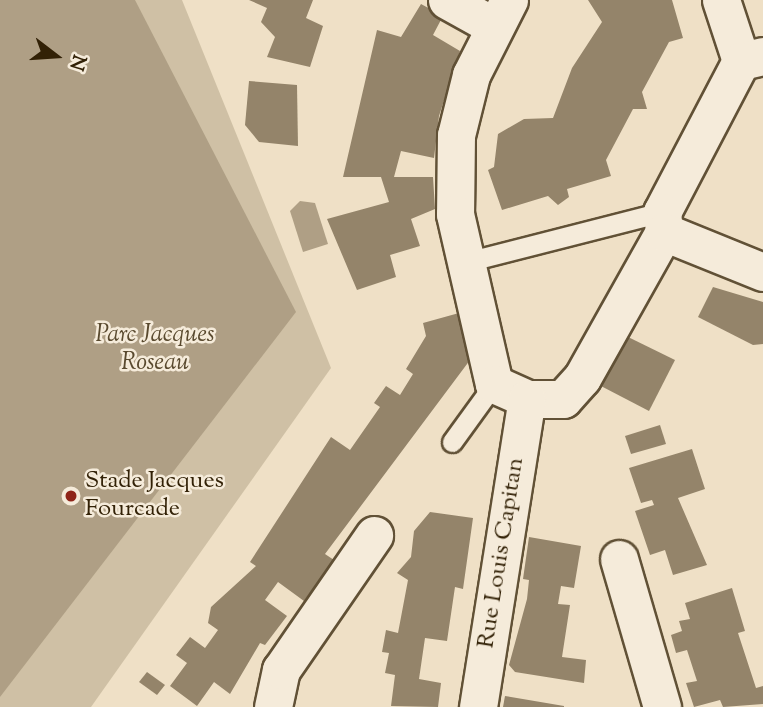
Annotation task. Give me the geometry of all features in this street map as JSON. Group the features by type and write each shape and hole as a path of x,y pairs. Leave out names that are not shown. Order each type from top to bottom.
{"street":[{"path":"447,0 501,12 456,135 455,214 494,384 527,399 563,399 582,378 752,58 720,0"},
{"path":"663,222 763,272"},
{"name":"Rue Louis Capitan","path":"478,707 527,399"},
{"path":"272,707 281,670 374,535"},
{"path":"619,559 662,707"}],"lane":[{"path":"466,262 663,222"},
{"path":"452,442 494,384"}],"green space":[{"name":"Parc Jacques Roseau","path":"0,0 182,0 331,368 91,707 0,707"}],"shaded area":[{"name":"Stade Jacques Fourcade","path":"0,0 135,0 296,312 0,697"},
{"path":"300,201 315,203 328,244 303,252 290,211"}],"building":[{"path":"249,0 313,0 306,18 323,26 310,67 267,57 275,37 261,22 267,8"},
{"path":"588,0 672,0 683,38 669,42 642,92 647,109 633,109 606,160 611,176 567,189 569,197 558,205 548,196 502,210 488,170 494,167 498,134 524,119 553,118 572,68 602,22"},
{"path":"421,4 443,16 433,35 460,51 439,116 434,158 401,151 394,177 433,177 435,209 411,219 420,246 390,255 396,277 357,290 327,219 389,202 381,177 343,177 377,30 401,37"},
{"path":"249,81 297,85 298,146 259,142 245,125"},
{"path":"713,287 763,302 763,344 753,345 698,317"},
{"path":"459,313 473,356 325,554 334,560 304,601 278,582 265,600 287,616 265,645 260,643 230,694 214,682 197,706 170,686 187,663 176,655 190,637 205,648 218,630 208,623 211,607 256,566 250,562 331,437 350,450 380,407 374,403 386,386 400,395 413,374 406,369 426,336 423,323"},
{"path":"624,335 675,360 649,411 599,385"},
{"path":"660,425 666,444 631,454 625,436"},
{"path":"692,449 705,489 678,498 707,565 673,575 665,550 650,555 635,511 654,505 652,500 641,503 629,468"},
{"path":"430,512 473,518 463,589 455,587 447,641 425,638 419,679 441,683 438,707 391,706 395,675 385,673 389,653 382,652 386,630 398,633 408,580 397,573 411,557 414,531"},
{"path":"529,537 581,546 574,588 561,586 558,604 570,605 562,657 586,660 584,683 515,672 509,665 527,599 529,580 523,579"},
{"path":"732,588 745,631 738,633 756,688 763,686 763,704 723,707 720,700 694,707 686,683 697,681 687,650 676,653 671,635 682,631 679,621 690,619 685,603"},
{"path":"147,672 165,685 157,695 139,682"},
{"path":"505,696 564,706 564,707 503,707"}],"place":[{"name":"Stade Jacques Fourcade","path":"71,496"}]}
